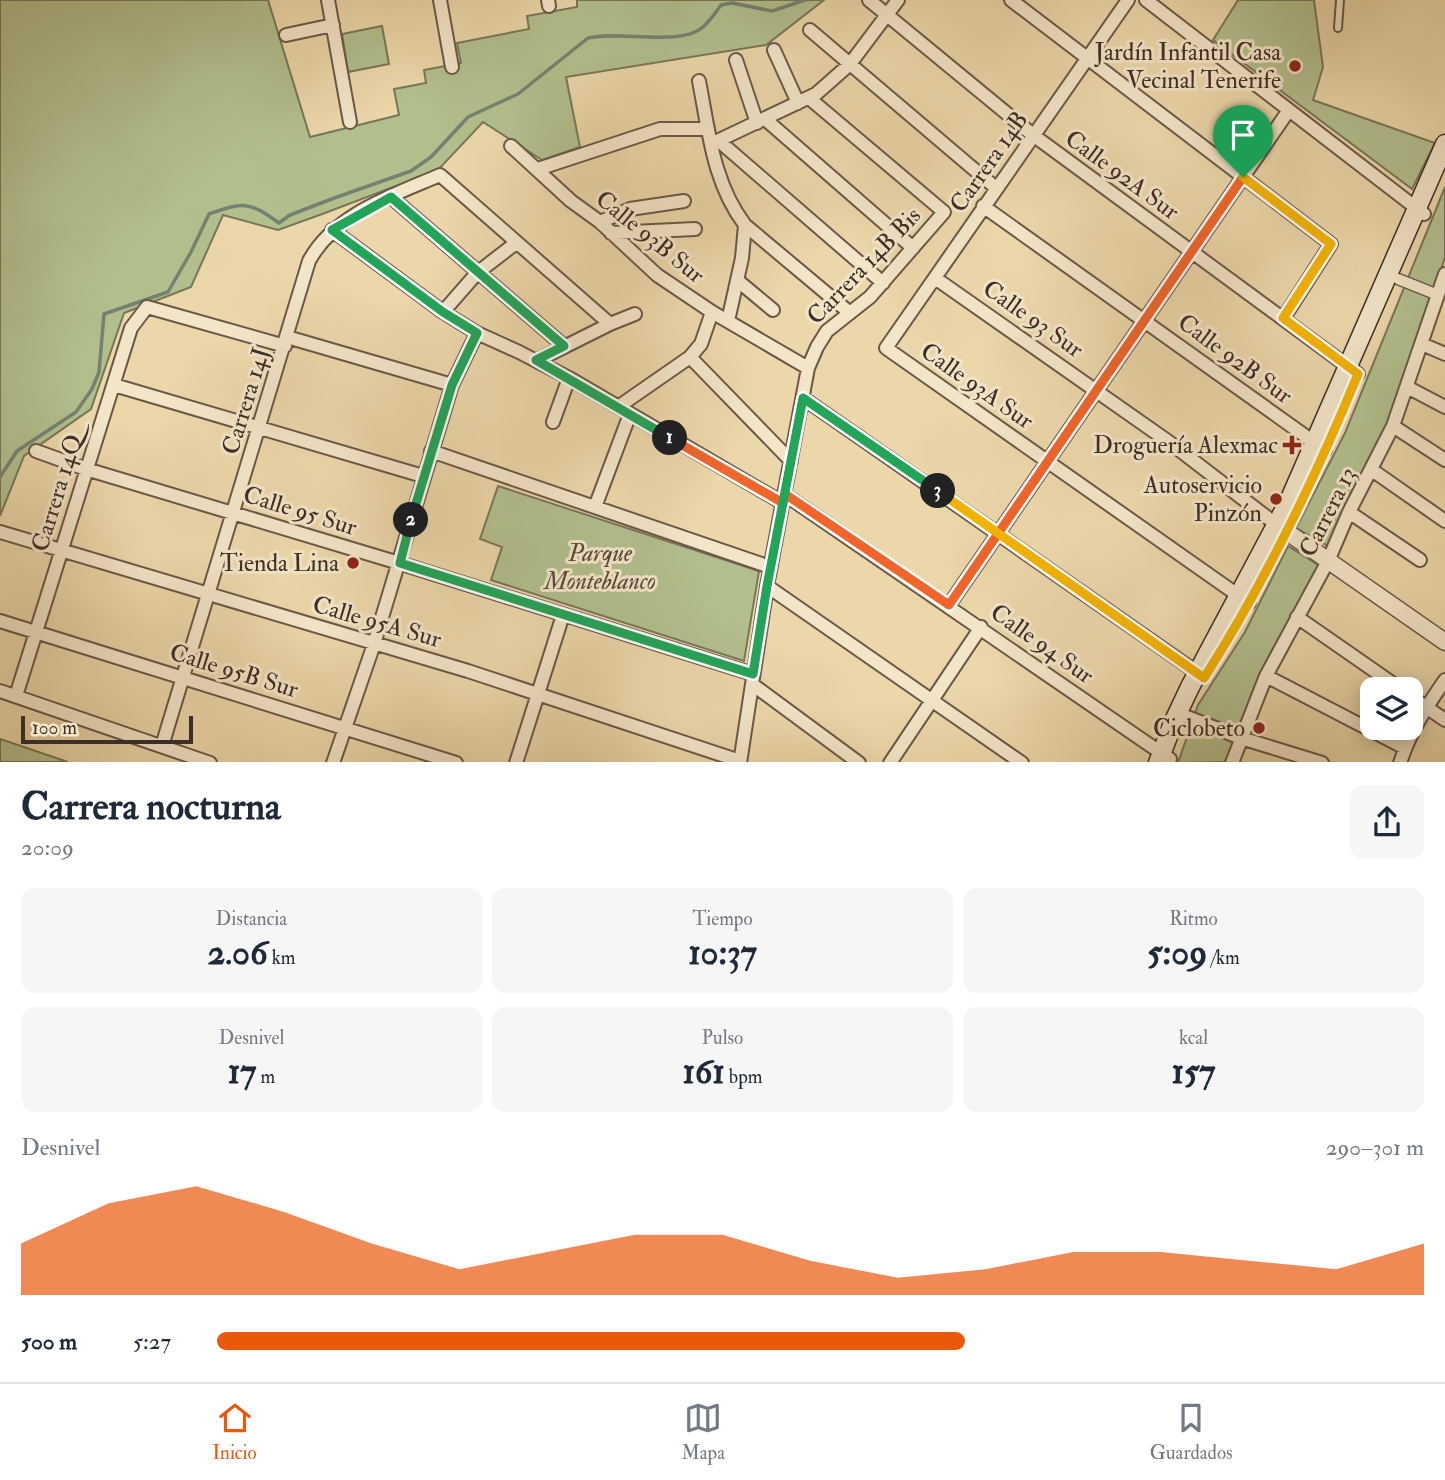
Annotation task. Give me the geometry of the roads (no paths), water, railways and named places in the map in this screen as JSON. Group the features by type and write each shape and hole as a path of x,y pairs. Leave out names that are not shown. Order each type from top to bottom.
{"main road":[{"path":"1165,759 1181,715 1200,675 1244,599 1320,446 1393,277 1445,144"},
{"path":"1420,211 1445,163"}],"street":[{"path":"328,0 351,121"},
{"path":"440,0 452,67"},
{"name":"Calle 92A Sur","path":"869,0 1033,135 1353,371"},
{"path":"715,143 816,94 850,64 898,0"},
{"path":"1011,0 1331,244 1283,318"},
{"name":"Carrera 14B","path":"887,348 1128,0"},
{"path":"1146,0 1420,211"},
{"path":"286,35 333,25"},
{"path":"810,30 996,188"},
{"path":"774,50 804,101"},
{"path":"736,60 761,121 913,248"},
{"path":"699,81 708,129 715,143 722,187 731,207 745,225 850,313"},
{"name":"Carrera 14B Bis","path":"740,762 770,567 808,368 827,331 870,297 944,212 804,101"},
{"path":"949,605 1289,110"},
{"path":"538,169 660,129 708,129"},
{"path":"715,143 883,283"},
{"name":"Calle 93B Sur","path":"511,146 657,275 712,312 808,368"},
{"name":"Carrera 14J","path":"162,746 309,261 318,243 332,230 391,197 440,175 516,243"},
{"path":"391,197 564,346"},
{"path":"600,222 630,209 684,201"},
{"name":"Calle 92B Sur","path":"983,206 1320,446"},
{"path":"728,321 742,258 745,225"},
{"path":"611,233 695,229"},
{"name":"Calle 94 Sur","path":"332,230 443,312 477,333 536,360 784,499 949,605 1165,759"},
{"path":"443,312 477,273 516,243 610,324"},
{"name":"Carrera 13","path":"1232,762 1266,676 1328,561 1349,512 1393,426 1442,296 1445,274"},
{"path":"1393,277 1442,296"},
{"name":"Calle 93 Sur","path":"935,278 1169,442 1281,528 1445,642"},
{"path":"737,280 773,310"},
{"name":"Carrera 14Q","path":"16,696 131,328 147,307 286,342"},
{"path":"618,407 690,357 701,344 712,312"},
{"path":"536,360 635,314"},
{"path":"334,762 400,563 423,476 452,385 477,333"},
{"path":"286,342 452,385"},
{"path":"1422,344 1445,354"},
{"name":"Calle 93A Sur","path":"887,348 1244,599"},
{"path":"690,357 791,461"},
{"path":"553,422 569,378"},
{"path":"114,385 423,476"},
{"path":"1407,387 1445,407"},
{"path":"803,398 1200,675"},
{"path":"595,507 630,414"},
{"path":"1393,426 1445,460"},
{"name":"Calle 95 Sur","path":"36,451 86,469 400,563 753,679 859,762"},
{"path":"431,451 770,567"},
{"path":"1372,470 1445,521"},
{"path":"1349,512 1420,560"},
{"name":"Calle 95A Sur","path":"0,532 538,694 740,762"},
{"path":"767,586 1022,762"},
{"path":"516,762 563,615"},
{"path":"1297,617 1383,677"},
{"name":"Calle 95B Sur","path":"0,621 456,762"},
{"path":"890,762 981,627"},
{"path":"1266,676 1403,758 1426,706 1445,680"},
{"path":"0,691 210,762"},
{"path":"1423,704 1445,720"},
{"path":"1181,715 1241,738 1322,762"}],"lane":[{"path":"1338,28 1340,0"}],"waterway":[{"path":"0,477 17,451 76,412 92,389 99,372 104,314 168,292 209,214 230,207 246,206 253,207 279,223 290,215 411,171 431,157 468,117 518,94 588,38 680,36 703,27 721,5 732,3 772,11 805,0"}],"place":[{"name":"Jardín Infantil Casa Vecinal Tenerife","path":"1295,66"},
{"name":"Droguería Alexmac","path":"1292,445"},
{"name":"Autoservicio Pinzón","path":"1276,499"},
{"name":"Tienda Lina","path":"353,563"},
{"name":"Ciclobeto","path":"1259,728"}],"park label":[{"name":"Parque Monteblanco","path":"600,567"}]}
